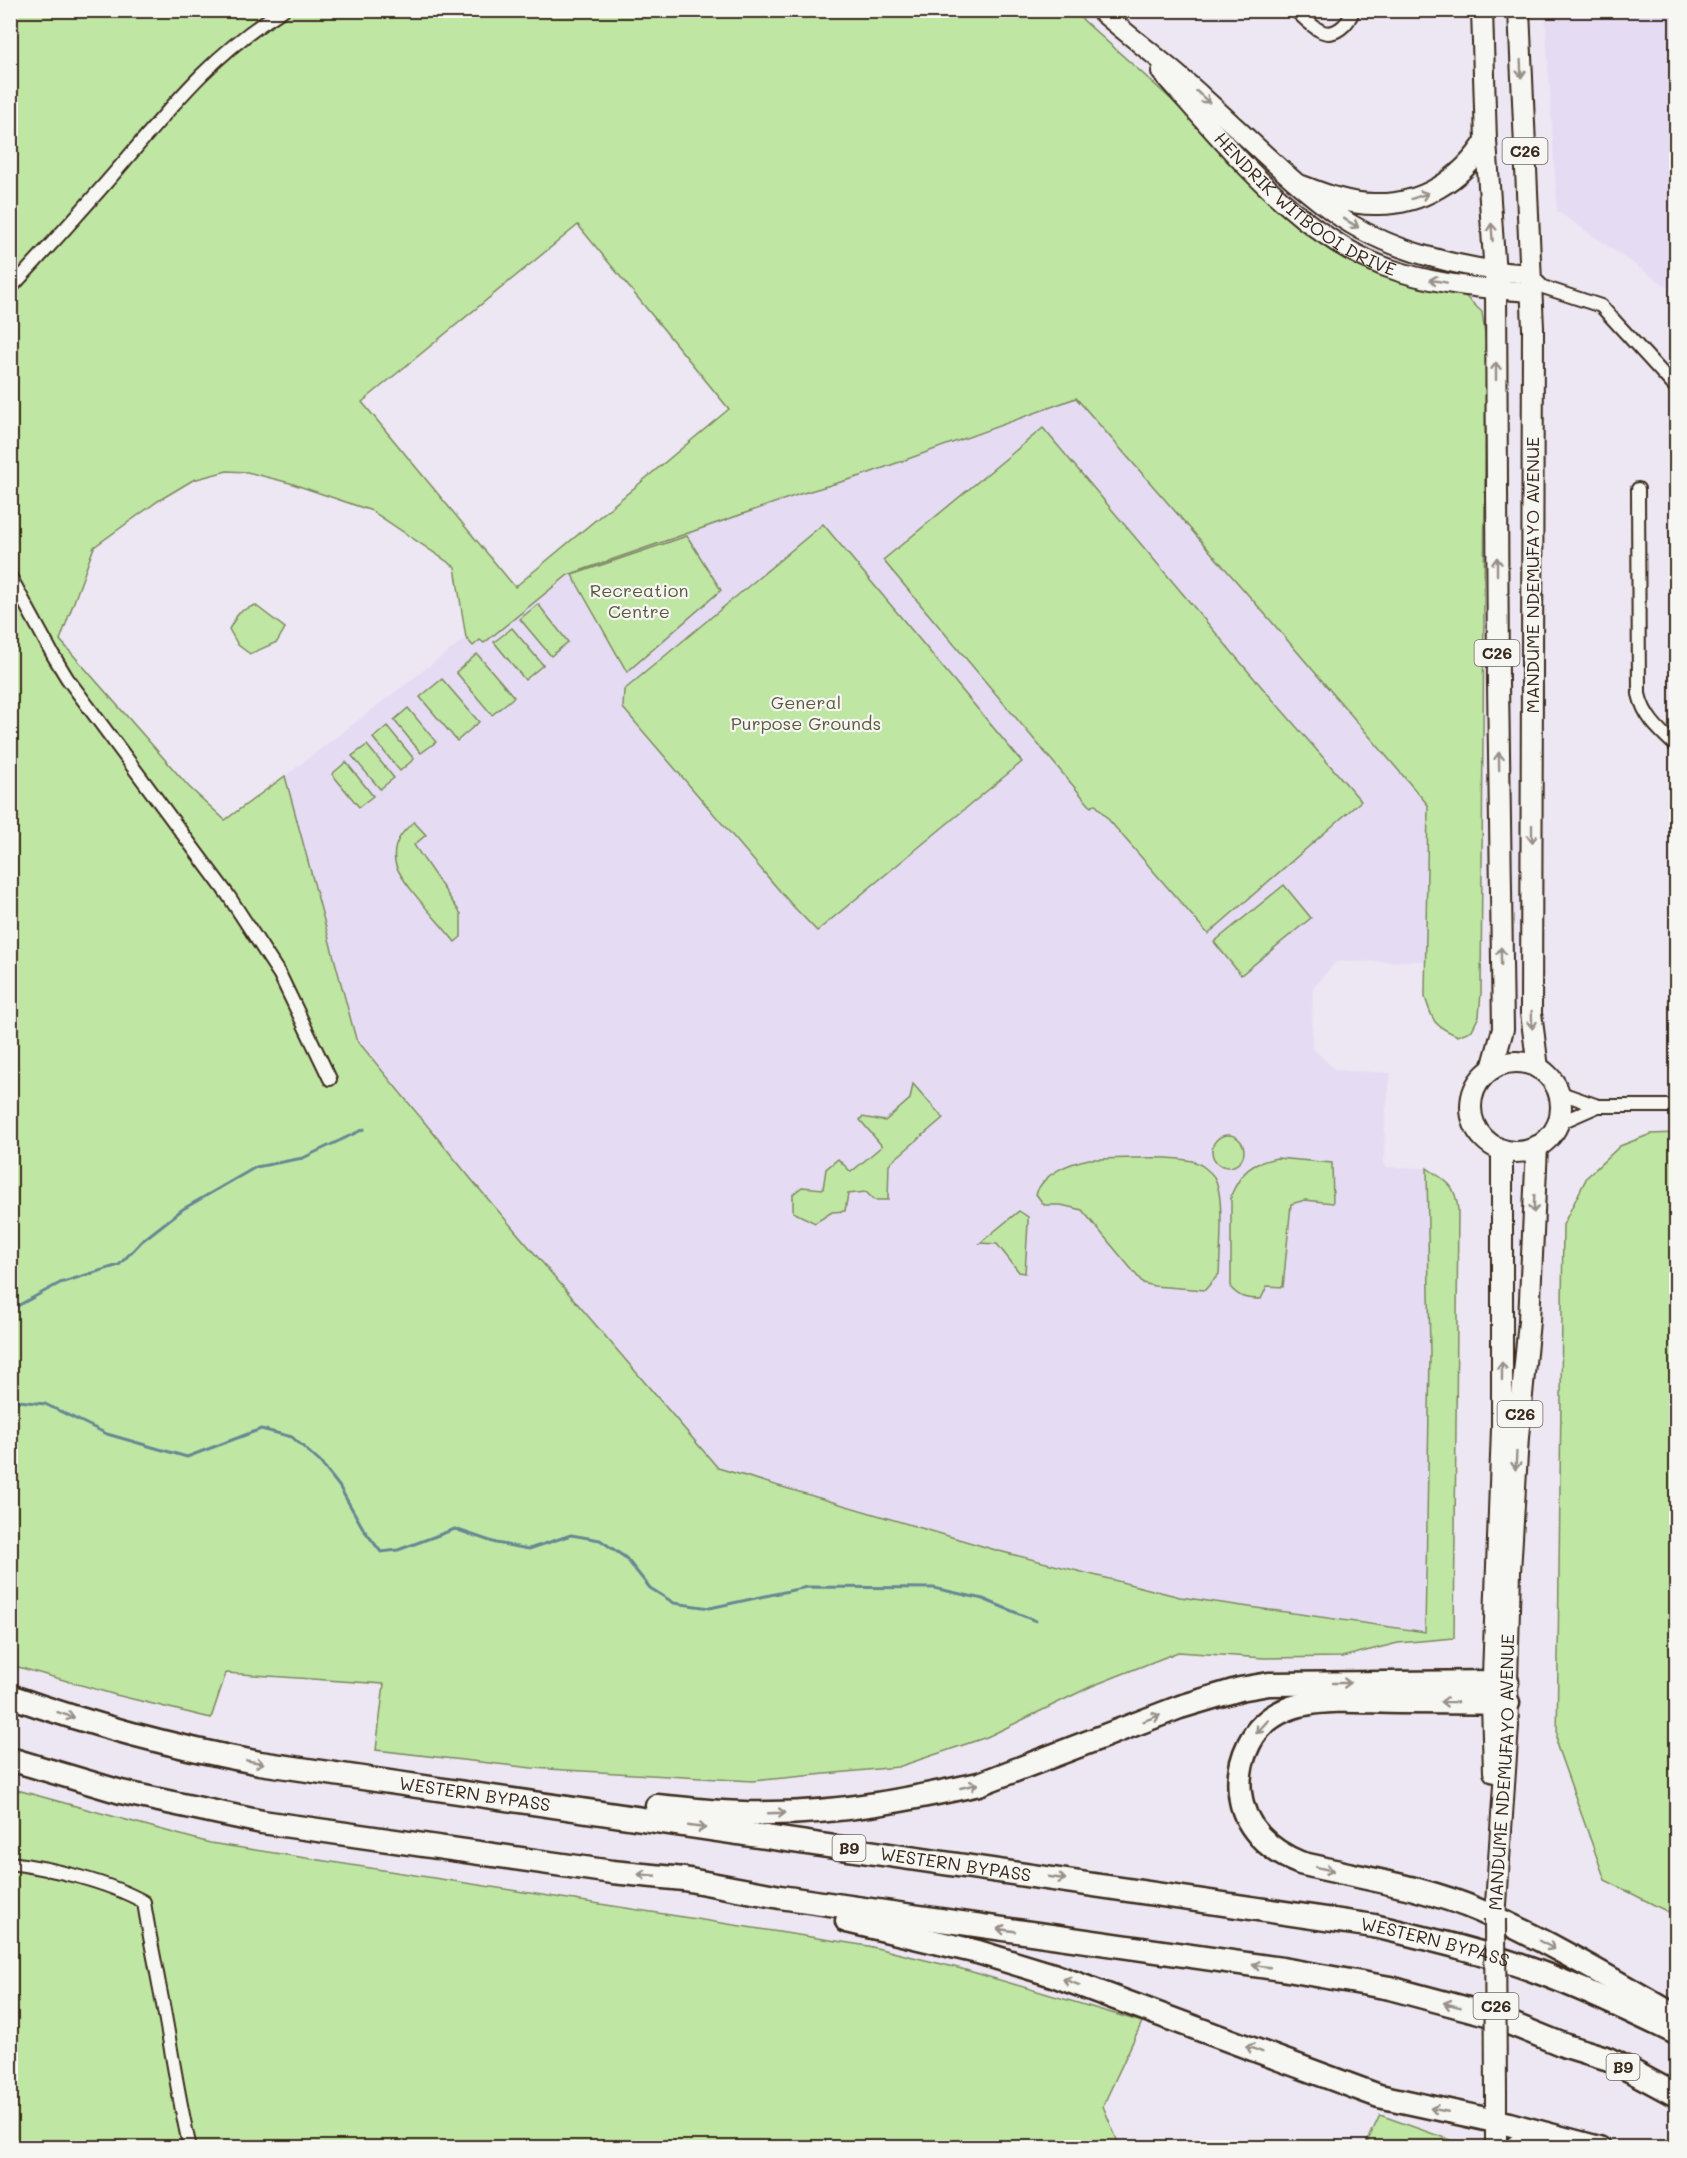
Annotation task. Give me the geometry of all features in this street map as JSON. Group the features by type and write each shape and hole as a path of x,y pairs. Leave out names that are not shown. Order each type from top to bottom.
{"highway":[{"path":"342,1775 436,1787 714,1812 772,1814 836,1810 980,1784 1180,1707 1239,1689 1290,1683 1500,1692"},
{"path":"1500,1692 1334,1701 1291,1707 1269,1719 1252,1738 1242,1761 1239,1784 1243,1809 1263,1839 1284,1856 1300,1863 1428,1893 1479,1911 1677,2016"},
{"name":"WESTERN BYPASS","path":"10,1696 90,1723 163,1743 226,1756 342,1775 1374,1926 1458,1946 1536,1971 1597,1995 1677,2033"},
{"name":"B9","path":"10,1759 121,1791 262,1822 600,1870 684,1879 791,1899 1282,1968 1359,1982 1487,2014 1566,2046 1609,2059 1677,2095"},
{"path":"684,1879 794,1909 924,1938 1015,1963 1368,2092 1409,2104 1599,2148"},
{"path":"1566,2046 1677,2111"},
{"path":"1515,2148 1530,2139 1562,2138"}],"main road":[{"name":"HENDRIK WITBOOI DRIVE","path":"1100,10 1188,83 1334,213 1368,234 1495,281"},
{"name":"MANDUME NDEMUFAYO AVENUE","path":"1482,10 1486,141 1495,281 1503,1029 1492,1069 1483,1076 1474,1090 1471,1106 1476,1127 1490,1143 1519,1149 1538,1166 1534,1191 1529,1321 1518,1437 1500,1692"},
{"name":"MANDUME NDEMUFAYO AVENUE","path":"1519,10 1534,284 1531,1013 1538,1068"},
{"name":"HENDRIK WITBOOI DRIVE","path":"1126,33 1248,168 1302,217 1351,251 1399,272 1534,284"},
{"path":"1302,186 1331,197 1374,204 1406,201 1433,191 1464,170 1486,141"},
{"path":"1492,1069 1502,1064 1517,1062 1538,1068 1550,1078 1558,1092 1560,1108 1555,1127 1519,1149"},
{"name":"MANDUME NDEMUFAYO AVENUE","path":"1495,1919 1502,1429 1519,1149"},
{"name":"C26","path":"1495,1919 1496,2148"}],"street":[{"path":"10,289 65,230 193,82 230,47 283,10"},
{"path":"1295,10 1320,31 1327,33 1338,30 1346,24 1353,10"},
{"path":"1534,284 1600,306 1677,388"},
{"path":"1638,489 1639,694 1648,718 1677,746"},
{"path":"10,576 52,655 67,678 228,895 280,975 330,1079"},
{"path":"1558,1092 1598,1106 1677,1106"},
{"path":"1555,1127 1598,1106"},
{"path":"10,1863 48,1869 130,1893 144,1902 178,2094 190,2148"}],"shaded area":[{"path":"1545,11 1676,11 1676,293 1557,211"},
{"path":"1076,398 1428,805 1426,961 1336,962 1313,988 1312,1047 1335,1070 1391,1073 1385,1118 1384,1167 1427,1168 1430,1356 1425,1632 1180,1597 999,1551 718,1468 476,1185 356,1039 285,776 466,638 473,646 480,640 484,643 568,575 800,494 861,476"}],"green space":[{"path":"10,11 1073,11 1302,217 1329,237 1464,295 1482,312 1486,342 1481,993 1479,1016 1472,1030 1458,1036 1443,1029 1435,1022 1425,997 1428,805 1076,398 861,476 800,494 568,575 484,643 480,640 473,646 466,638 455,567 372,511 290,483 247,472 227,471 193,480 158,501 94,547 60,640 189,787 225,820 285,776 356,1039 476,1185 718,1468 999,1551 1180,1597 1425,1632 1430,1356 1427,1168 1440,1177 1449,1184 1455,1194 1458,1210 1454,1638 1398,1643 1342,1657 1264,1658 1178,1652 1092,1686 987,1737 898,1767 752,1781 532,1768 376,1750 384,1684 226,1673 211,1718 116,1695 11,1665","holes":["578,225 729,409 515,587 362,402"]},
{"path":"1043,428 1361,801 1208,934 1095,804 1091,807 883,560"},
{"name":"General Purpose Grounds","path":"823,524 1022,762 817,931 791,904 623,708 624,690"},
{"name":"Recreation Centre","path":"687,536 721,590 627,672 572,575"},
{"path":"538,604 568,642 551,656 520,619"},
{"path":"255,605 285,628 277,642 250,654 238,645 229,629 239,612"},
{"path":"512,628 543,665 525,680 494,642"},
{"path":"477,654 514,697 492,715 456,672"},
{"path":"442,679 479,722 457,741 420,697"},
{"path":"408,708 436,742 421,753 394,720"},
{"path":"387,726 414,759 400,771 373,738"},
{"path":"367,745 394,778 380,789 352,756"},
{"path":"346,762 373,796 359,807 332,774"},
{"path":"414,822 426,835 414,845 461,914 461,937 455,942 412,891 395,862 398,839"},
{"path":"1284,885 1311,918 1241,975 1214,942"},
{"path":"913,1084 943,1118 889,1164 888,1200 874,1200 866,1192 848,1194 845,1211 832,1212 815,1223 793,1212 793,1194 802,1187 823,1189 826,1169 838,1159 851,1172 882,1146 860,1120 862,1117 885,1121 910,1099"},
{"path":"1676,1133 1676,1916 1605,1880 1557,1746 1563,1225 1587,1177 1620,1146 1651,1134"},
{"path":"1228,1135 1239,1140 1244,1151 1239,1162 1228,1167 1217,1162 1212,1151 1217,1140"},
{"path":"1277,1158 1332,1163 1333,1203 1305,1200 1291,1204 1283,1287 1267,1286 1261,1299 1248,1298 1241,1296 1231,1288 1231,1195 1248,1169"},
{"path":"1089,1159 1181,1159 1198,1164 1214,1177 1220,1196 1221,1210 1219,1274 1205,1290 1143,1283 1082,1210 1061,1205 1044,1205 1036,1194 1045,1180 1066,1166"},
{"path":"1019,1211 1028,1217 1025,1273 1019,1272 997,1244 980,1243"},
{"path":"10,1788 210,1843 868,1946 962,1969 1142,2022 1103,2106 1120,2147 11,2147"},
{"path":"1380,2115 1459,2143 1461,2147 1365,2147"}],"waterway":[{"path":"10,1310 60,1283 119,1265 142,1241 183,1209 256,1167 303,1158 364,1129"},
{"path":"10,1400 45,1404 107,1434 187,1457 261,1429 292,1437 320,1462 339,1486 364,1530 381,1552 398,1550 455,1529 496,1543 529,1549 571,1535 600,1540 626,1558 650,1588 674,1603 710,1608 807,1587 934,1588 983,1599 1036,1621"}]}
